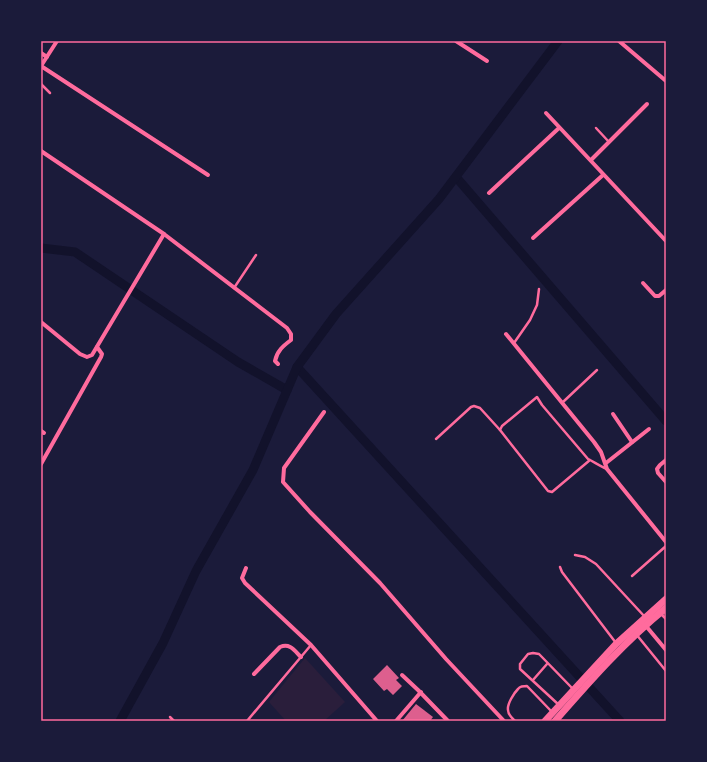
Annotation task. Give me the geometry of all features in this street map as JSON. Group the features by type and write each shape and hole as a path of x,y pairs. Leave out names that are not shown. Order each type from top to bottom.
{"main road":[{"path":"555,721 616,644 666,599"},
{"path":"589,677 663,610"},
{"path":"545,721 573,689 582,685"}],"street":[{"path":"57,41 41,66 208,175"},
{"path":"456,41 487,61"},
{"path":"620,41 666,81"},
{"path":"41,53 47,57"},
{"path":"591,160 647,104"},
{"path":"546,113 666,241"},
{"path":"489,193 559,128"},
{"path":"41,151 164,234 286,328 291,334 291,340 280,349 276,355 275,361 278,364"},
{"path":"533,238 603,175"},
{"path":"41,322 80,354 87,357 92,355 164,234"},
{"path":"644,283 656,296 659,296 666,290"},
{"path":"506,334 594,442 606,463 607,469 666,542"},
{"path":"41,464 101,358 102,354 97,348"},
{"path":"324,412 284,468 283,482 310,512 380,583 446,659 504,721"},
{"path":"613,414 632,442"},
{"path":"606,463 649,429"},
{"path":"666,460 660,464 657,469 666,482"},
{"path":"246,568 242,578 245,583 311,645 377,721"},
{"path":"646,626 666,650"},
{"path":"254,674 280,647 285,645 289,646 301,657"},
{"path":"402,675 421,692 448,721"},
{"path":"396,721 421,692"}],"lane":[{"path":"41,84 50,93"},
{"path":"596,128 609,142"},
{"path":"234,288 256,255"},
{"path":"514,343 530,320 537,305 539,290"},
{"path":"562,402 597,370"},
{"path":"500,430 506,421 537,397 542,405 590,460 607,469"},
{"path":"436,439 471,407 474,406 480,408 500,430 548,491 552,492 559,487 590,460"},
{"path":"632,576 666,546"},
{"path":"575,555 585,557 596,564 645,617"},
{"path":"560,567 562,572 616,644"},
{"path":"663,610 666,620"},
{"path":"636,634 666,670"},
{"path":"247,721 311,645"},
{"path":"559,705 520,669 520,664 528,654 533,652 539,654 573,689"},
{"path":"533,680 548,664"},
{"path":"515,721 508,711 508,705 518,688 522,686 527,686 553,712"},
{"path":"170,717 174,721"}],"shaded area":[{"path":"305,658 345,702 324,721 286,721 269,702"}],"building":[{"path":"387,665 399,678 396,680 402,686 393,695 387,689 384,691 373,679"},
{"path":"416,704 433,717 430,721 402,721"}],"waterway":[{"path":"120,721 163,643 196,571 253,470 297,367 336,314 439,199 558,41"},
{"path":"456,177 666,421"},
{"path":"41,248 75,252 238,362 287,390"},
{"path":"297,367 620,721"}]}
